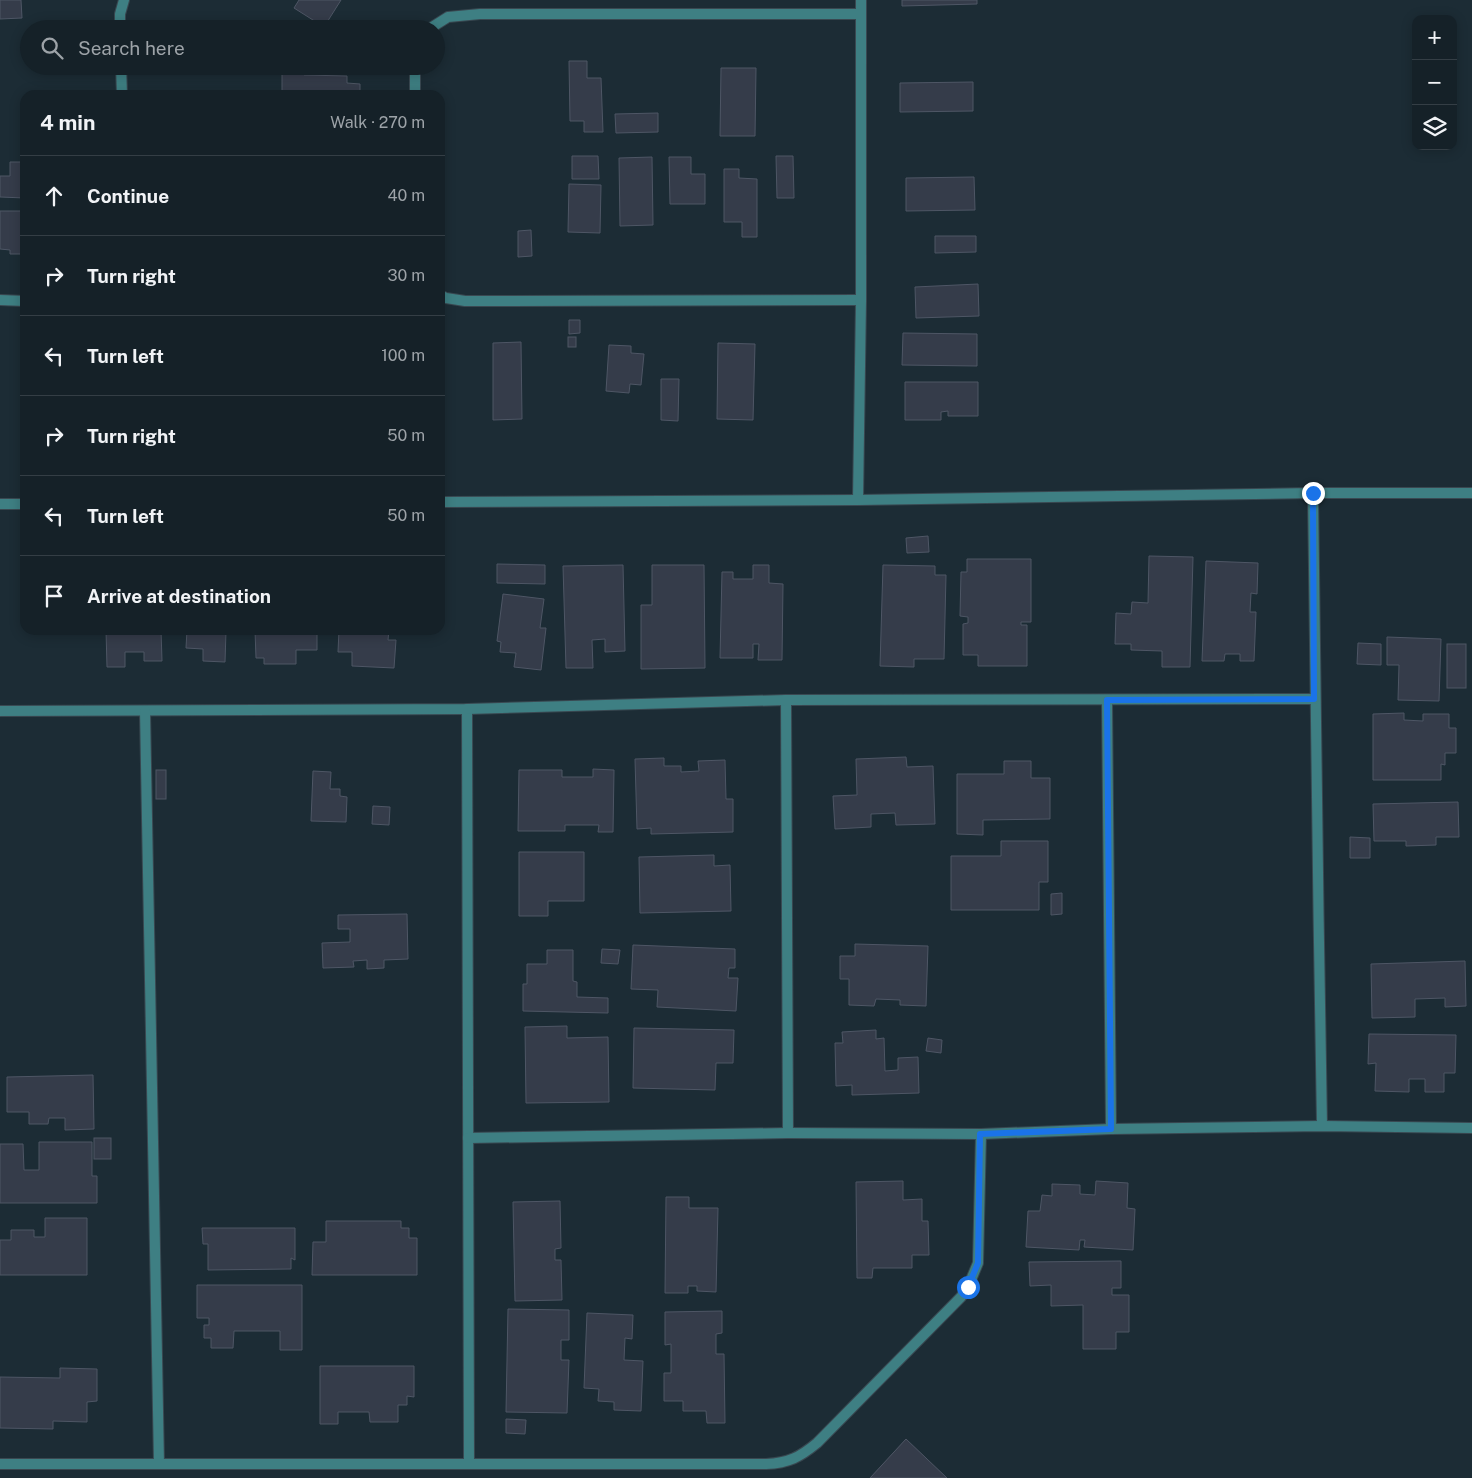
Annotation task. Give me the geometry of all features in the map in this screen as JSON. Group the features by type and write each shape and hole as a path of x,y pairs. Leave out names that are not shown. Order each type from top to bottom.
{"street":[{"path":"120,20 124,0"},
{"path":"858,500 861,300 861,0"},
{"path":"444,20 448,17 480,14 861,14"},
{"path":"121,75 122,90"},
{"path":"415,75 415,90"},
{"path":"445,298 465,301 861,300"},
{"path":"0,300 20,301"},
{"path":"1313,493 1314,699 1319,885 1322,1126"},
{"path":"445,502 858,500 1313,493 1472,493"},
{"path":"0,504 20,504"},
{"path":"0,711 467,709 786,700 1314,699"},
{"path":"786,700 788,1133"},
{"path":"1107,700 1111,1129"},
{"path":"467,709 469,1464"},
{"path":"145,711 159,1464"},
{"path":"468,1138 788,1133 980,1134 1111,1129 1322,1126 1472,1128"},
{"path":"0,1464 766,1464 794,1459 807,1452 817,1443 947,1311 968,1287 978,1263 980,1134"}],"building":[{"path":"0,0 21,0 22,18 0,19"},
{"path":"299,0 341,0 328,20 313,20 294,8"},
{"path":"902,0 977,0 977,4 902,6"},
{"path":"569,61 587,61 587,78 601,78 603,132 584,132 584,121 570,121"},
{"path":"721,68 756,68 755,136 720,136"},
{"path":"282,75 347,76 347,83 360,84 360,90 282,90"},
{"path":"973,82 973,111 900,112 900,83"},
{"path":"658,113 658,132 616,133 615,114"},
{"path":"572,156 598,156 599,179 572,179"},
{"path":"776,156 793,156 794,198 777,198"},
{"path":"652,157 653,225 620,226 619,158"},
{"path":"669,157 691,157 691,174 705,174 705,204 670,204"},
{"path":"10,162 20,162 20,198 0,197 0,176 10,176"},
{"path":"724,169 739,169 739,178 757,179 757,237 742,237 742,222 724,222"},
{"path":"974,177 975,210 906,211 906,178"},
{"path":"569,184 601,185 600,233 568,232"},
{"path":"0,211 20,211 20,254 10,254 10,250 0,249"},
{"path":"531,230 532,256 518,257 518,231"},
{"path":"935,236 976,236 976,252 935,253"},
{"path":"978,284 979,316 916,318 915,287"},
{"path":"569,320 580,320 580,333 569,334"},
{"path":"903,333 977,334 977,366 902,365"},
{"path":"568,337 576,337 576,347 568,347"},
{"path":"521,342 522,419 493,420 493,343"},
{"path":"718,343 755,344 753,420 717,419"},
{"path":"609,345 631,346 631,353 644,354 641,385 630,384 629,393 606,391"},
{"path":"661,379 679,379 678,421 661,420"},
{"path":"905,382 978,382 978,416 948,416 948,411 941,412 941,420 905,420"},
{"path":"928,536 929,552 907,553 906,538"},
{"path":"1149,556 1193,557 1190,667 1162,667 1162,651 1131,650 1131,644 1115,644 1116,613 1131,614 1132,602 1148,603"},
{"path":"967,559 1031,559 1031,622 1021,622 1021,625 1027,625 1027,666 978,666 978,655 963,655 963,624 968,623 968,617 960,616 961,572 967,572"},
{"path":"1206,561 1258,563 1257,594 1251,593 1250,612 1256,612 1254,661 1240,661 1240,654 1225,654 1224,661 1202,661"},
{"path":"497,564 545,565 545,584 497,583"},
{"path":"623,565 625,651 605,652 605,639 592,640 593,668 566,668 563,566"},
{"path":"652,565 704,565 705,668 641,669 641,605 652,605"},
{"path":"753,565 769,565 769,583 783,584 782,660 758,660 759,644 753,644 753,658 720,658 722,572 733,572 733,579 753,579"},
{"path":"883,565 935,566 935,575 946,575 944,659 914,659 914,667 880,666"},
{"path":"503,594 544,599 540,628 546,628 541,670 514,667 516,653 500,652 501,642 497,641"},
{"path":"106,635 161,635 162,661 144,661 144,652 125,652 125,667 107,667"},
{"path":"187,635 226,635 225,662 203,661 203,649 186,648"},
{"path":"255,635 317,635 317,650 296,650 296,664 264,664 264,658 256,658"},
{"path":"339,635 388,635 388,640 396,640 394,668 352,666 352,652 338,652"},
{"path":"1387,637 1441,639 1439,701 1398,700 1399,665 1387,665"},
{"path":"1358,643 1381,644 1381,665 1357,664"},
{"path":"1447,644 1466,644 1466,688 1447,688"},
{"path":"1404,713 1404,720 1423,721 1423,714 1449,714 1449,728 1456,728 1456,753 1445,753 1445,765 1441,764 1441,780 1373,780 1373,714"},
{"path":"906,757 907,767 933,766 935,824 896,825 895,813 871,814 871,827 835,829 833,796 857,795 856,759"},
{"path":"664,758 664,766 681,766 681,772 699,771 698,761 725,760 726,799 733,799 733,832 651,834 651,828 637,829 635,759"},
{"path":"1004,761 1031,761 1031,778 1050,778 1050,819 983,820 983,835 957,834 957,774 1004,774"},
{"path":"593,769 614,770 613,832 598,832 599,825 565,825 565,831 518,831 519,770 562,770 562,777 593,777"},
{"path":"156,770 166,770 166,799 156,799"},
{"path":"313,771 331,772 330,789 340,789 340,796 347,797 346,822 311,821"},
{"path":"1458,802 1459,837 1436,837 1436,845 1406,846 1406,841 1374,841 1373,804"},
{"path":"373,806 390,807 389,825 372,824"},
{"path":"1350,837 1370,838 1370,858 1350,858"},
{"path":"1001,841 1048,841 1048,882 1039,882 1039,910 951,910 951,856 1001,856"},
{"path":"519,852 584,852 584,901 548,901 548,916 519,916"},
{"path":"714,855 714,866 730,865 731,911 640,913 639,857"},
{"path":"1062,893 1062,914 1051,915 1051,894"},
{"path":"407,914 408,959 384,960 384,968 367,969 367,960 353,961 354,967 323,968 322,943 350,942 350,929 338,929 338,915"},
{"path":"855,944 928,946 926,1006 900,1005 900,1000 876,999 874,1006 849,1005 849,979 840,979 840,956 855,956"},
{"path":"633,945 735,949 735,968 729,968 728,978 738,978 736,1011 657,1007 658,990 631,989"},
{"path":"602,949 620,950 618,964 601,963"},
{"path":"547,950 573,950 573,981 577,982 577,997 608,998 608,1013 523,1011 523,984 527,984 527,964 547,964"},
{"path":"1465,961 1466,1006 1445,1007 1445,998 1415,999 1415,1017 1372,1018 1371,964"},
{"path":"567,1026 567,1038 608,1037 609,1102 526,1103 525,1027"},
{"path":"634,1028 734,1030 733,1063 716,1063 715,1090 633,1088"},
{"path":"876,1030 876,1039 884,1038 885,1071 898,1070 898,1058 918,1057 919,1093 852,1095 852,1085 836,1086 835,1043 843,1043 842,1032"},
{"path":"1369,1034 1456,1035 1455,1073 1444,1073 1444,1092 1425,1092 1425,1079 1409,1079 1409,1092 1375,1091 1376,1063 1368,1064"},
{"path":"928,1038 942,1040 941,1053 926,1051"},
{"path":"93,1075 94,1129 65,1130 65,1118 49,1118 48,1124 29,1124 29,1112 7,1112 7,1077"},
{"path":"94,1138 111,1138 111,1159 94,1159"},
{"path":"39,1142 92,1142 92,1176 97,1176 97,1203 0,1203 0,1144 23,1144 24,1170 39,1170"},
{"path":"903,1181 903,1200 922,1199 922,1221 928,1221 929,1255 912,1255 912,1268 873,1268 872,1278 857,1278 856,1182"},
{"path":"1096,1181 1128,1183 1127,1208 1135,1209 1133,1250 1084,1247 1085,1240 1080,1240 1079,1250 1026,1247 1028,1211 1040,1211 1042,1195 1052,1196 1052,1184 1080,1185 1080,1194 1095,1195"},
{"path":"666,1197 689,1197 689,1208 718,1208 716,1292 697,1291 697,1286 688,1286 688,1293 665,1293"},
{"path":"560,1201 561,1248 555,1249 555,1260 561,1260 562,1300 515,1301 513,1202"},
{"path":"45,1218 87,1218 87,1275 0,1275 0,1240 11,1240 11,1230 34,1230 34,1237 45,1237"},
{"path":"326,1221 401,1221 401,1228 409,1228 409,1238 417,1238 417,1275 312,1275 313,1242 326,1242"},
{"path":"202,1228 295,1228 295,1260 291,1258 291,1269 208,1270 208,1244 203,1244"},
{"path":"1121,1261 1121,1288 1112,1288 1112,1295 1129,1295 1129,1332 1116,1332 1116,1349 1083,1349 1083,1305 1051,1306 1051,1285 1030,1286 1029,1262"},
{"path":"197,1285 302,1285 302,1350 280,1350 280,1331 234,1331 233,1348 211,1348 211,1338 204,1338 204,1325 209,1325 209,1318 197,1318"},
{"path":"508,1309 569,1310 569,1340 561,1340 561,1360 569,1360 567,1413 506,1412"},
{"path":"722,1311 722,1333 716,1334 716,1354 724,1354 725,1423 707,1423 706,1411 683,1411 683,1401 664,1401 664,1373 671,1373 671,1344 665,1345 665,1312"},
{"path":"587,1313 633,1315 632,1339 625,1338 624,1360 643,1361 641,1411 614,1410 614,1402 598,1401 599,1389 584,1388"},
{"path":"320,1366 414,1366 414,1397 407,1396 407,1405 398,1405 398,1422 370,1422 369,1412 338,1412 338,1424 320,1424"},
{"path":"60,1368 97,1369 97,1401 87,1402 87,1422 53,1421 53,1429 0,1428 0,1377 60,1378"},
{"path":"506,1419 526,1420 525,1434 506,1433"},
{"path":"906,1439 947,1478 870,1478"}],"route":[{"path":"968,1287 978,1263 980,1134 1111,1129 1107,700 1314,699 1313,493"}]}
